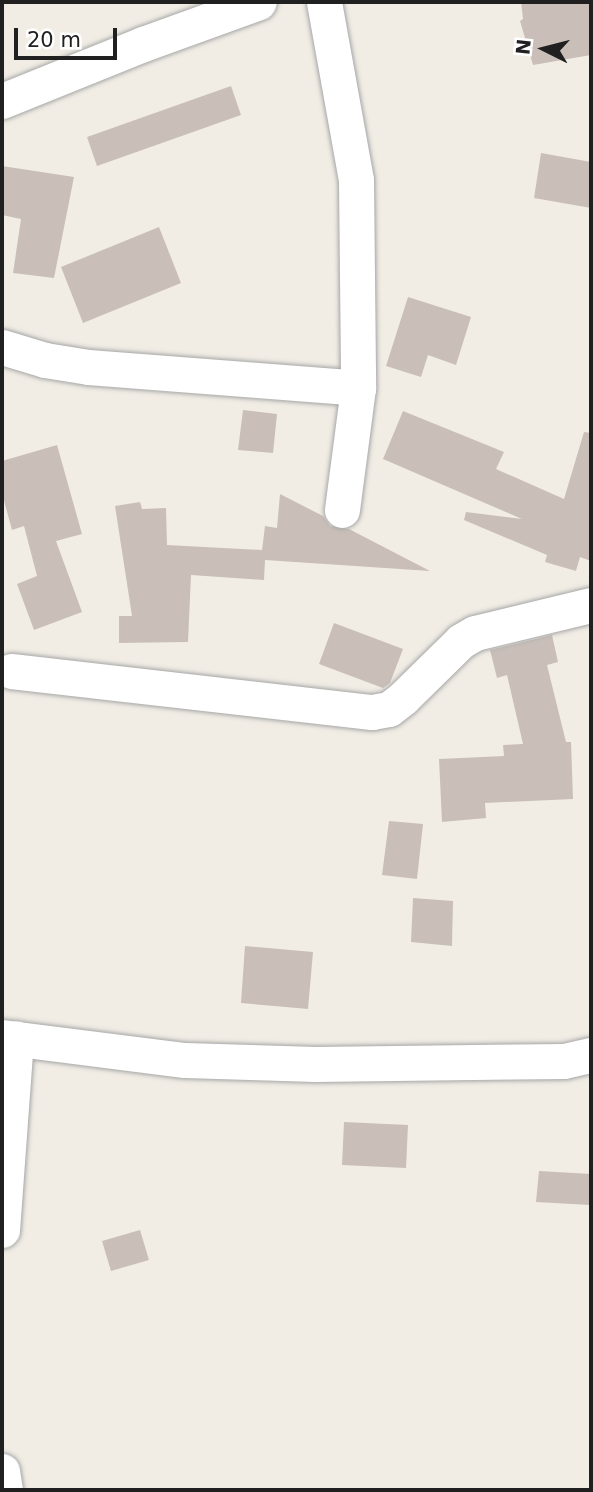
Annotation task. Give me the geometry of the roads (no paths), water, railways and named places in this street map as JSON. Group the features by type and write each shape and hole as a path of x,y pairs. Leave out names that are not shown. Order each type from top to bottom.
{"street":[{"path":"2,101 143,44 259,2"},
{"path":"324,2 356,180 358,388 342,510"},
{"path":"2,347 45,360 88,367 358,388"},
{"path":"11,671 372,712 388,709 404,698 461,640 475,633 591,605"},
{"path":"2,1230 9,1038 185,1060 315,1064 564,1061 591,1055"},
{"path":"2,1471 5,1490"}]}
